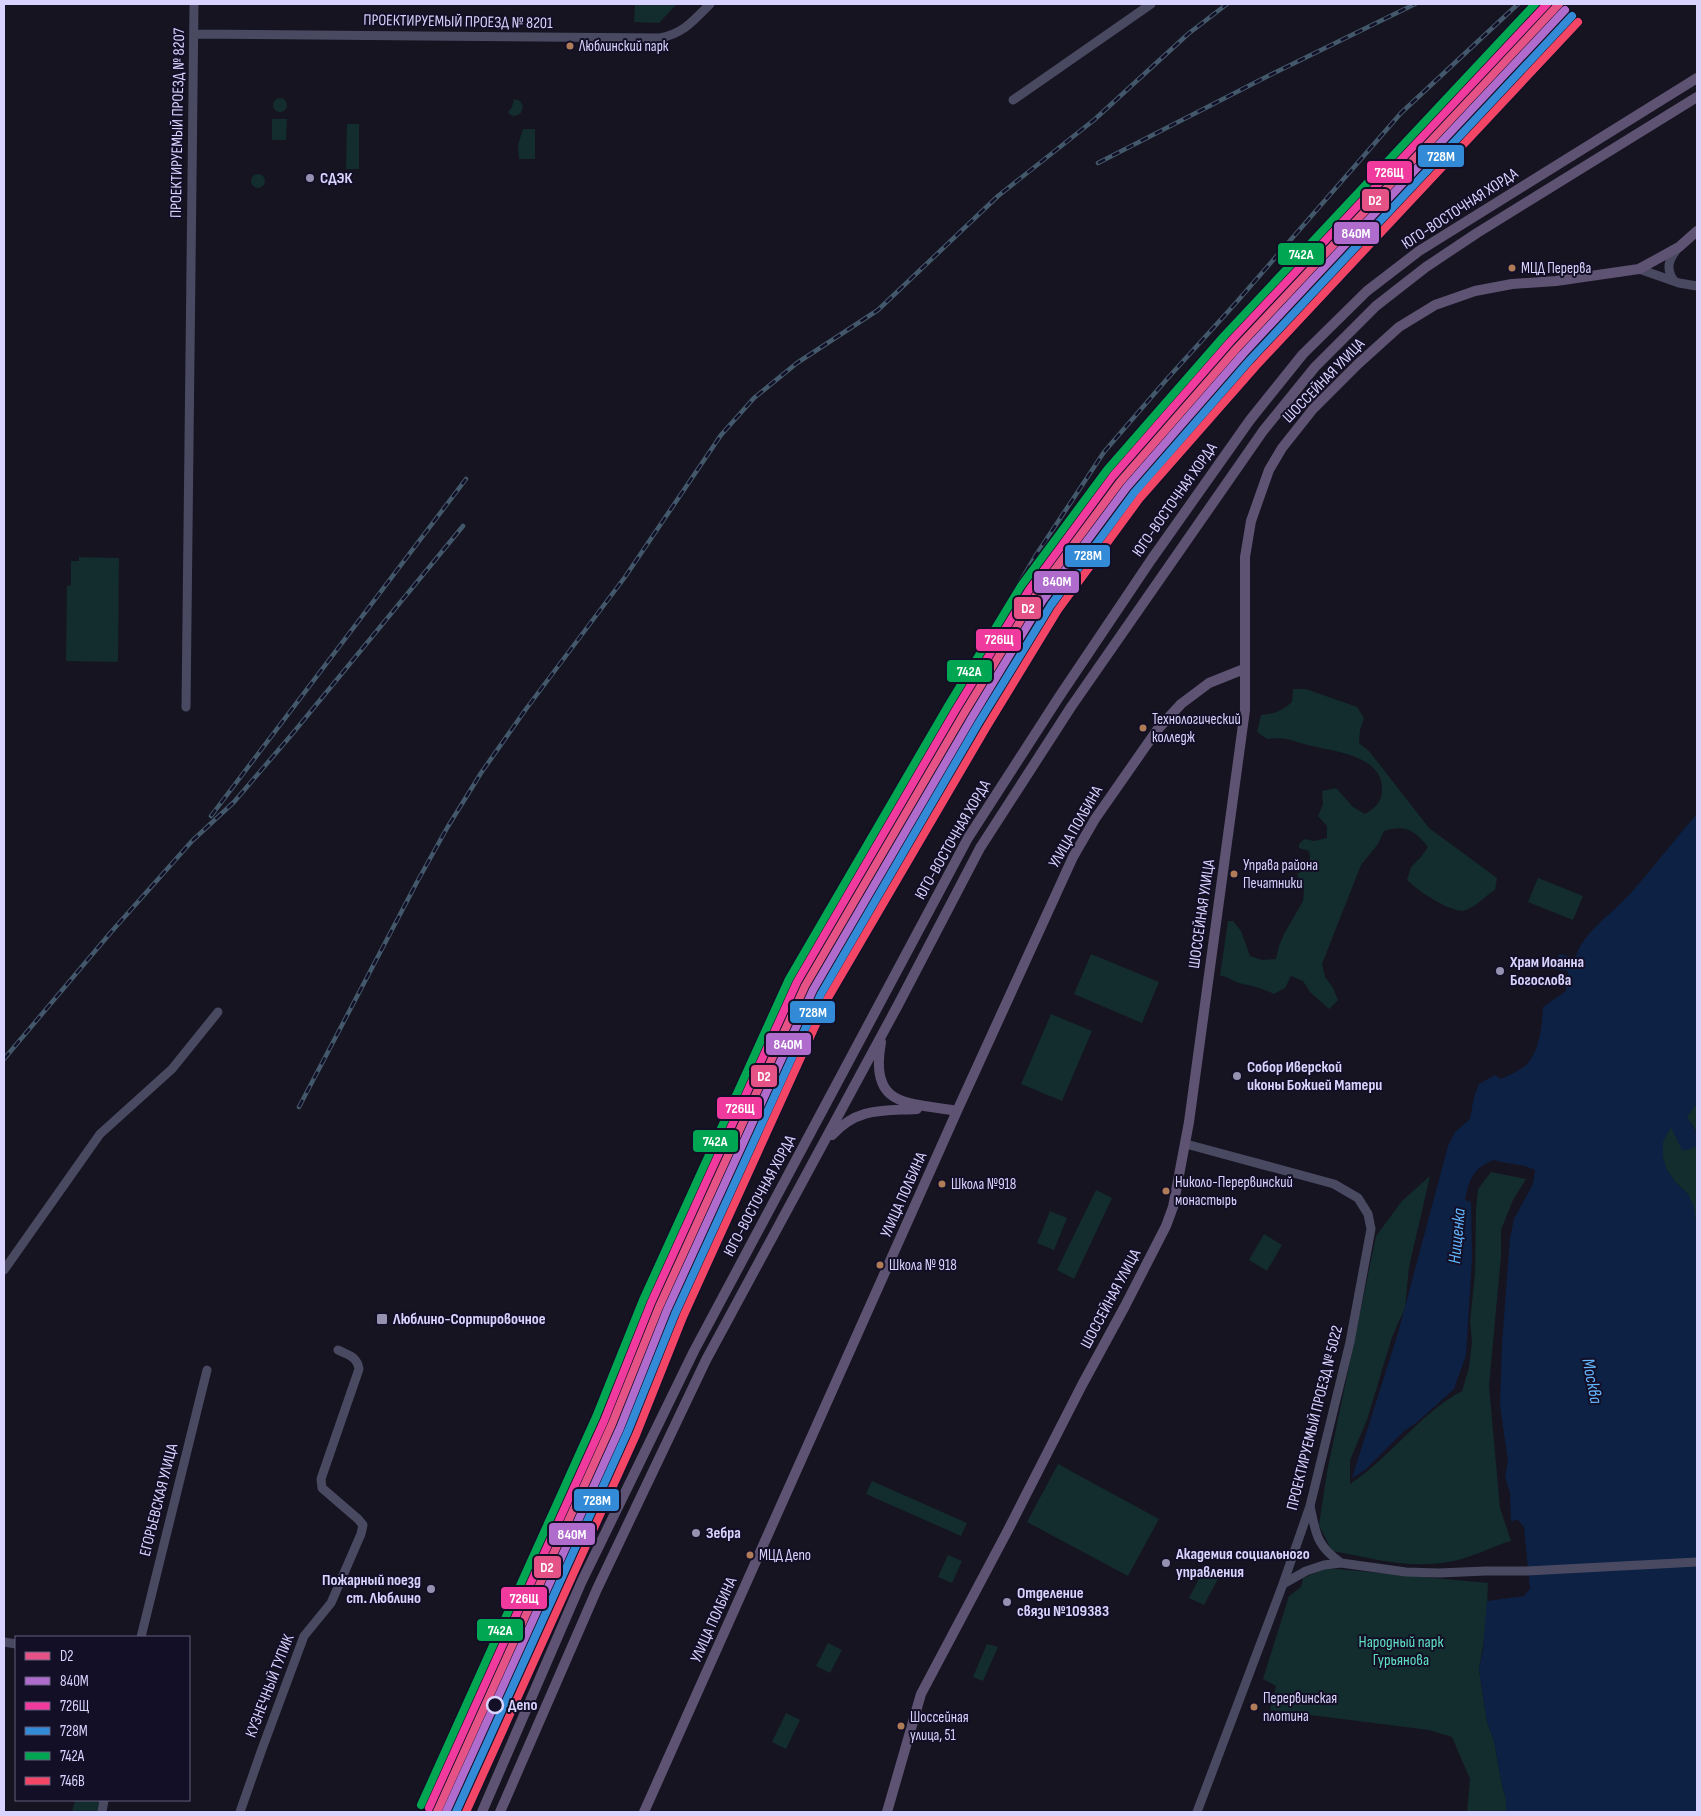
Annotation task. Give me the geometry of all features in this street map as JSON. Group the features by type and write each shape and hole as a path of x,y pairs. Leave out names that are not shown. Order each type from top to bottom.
{"main road":[{"name":"ЮГО-ВОСТОЧНАЯ ХОРДА","path":"482,1812 580,1583 694,1351 963,847 1150,560 1250,420 1303,354 1366,291 1419,251 1697,78"},
{"name":"ЮГО-ВОСТОЧНАЯ ХОРДА","path":"500,1812 597,1589 706,1360 883,1033 980,848 1071,707 1263,431 1315,367 1376,306 1426,267 1697,98"},
{"name":"ШОССЕЙНАЯ УЛИЦА","path":"886,1812 921,1694 1166,1226 1173,1207 1186,1144 1245,710 1244,557 1251,521 1269,470 1282,448 1313,409 1358,364 1399,327 1435,305 1475,292 1512,284 1556,281 1639,269 1680,247 1697,231"},
{"name":"УЛИЦА ПОЛБИНА","path":"644,1812 957,1111 1073,857 1095,819 1157,730 1181,704 1209,683 1244,669"},
{"path":"883,1033 878,1057 879,1072 886,1092 891,1097 902,1102 957,1111"},
{"path":"822,1146 841,1125 862,1113 936,1108"}],"street":[{"name":"ПРОЕКТИРУЕМЫЙ ПРОЕЗД № 8207","path":"186,707 194,4"},
{"name":"ПРОЕКТИРУЕМЫЙ ПРОЕЗД № 8201","path":"194,34 660,38 671,36 685,28 710,4"},
{"path":"1013,100 1151,4"},
{"path":"1674,281 1670,275 1669,264 1672,256 1680,247"},
{"path":"1639,269 1674,281 1697,286"},
{"path":"4,1270 100,1134 172,1069 218,1012"},
{"name":"ПРОЕКТИРУЕМЫЙ ПРОЕЗД № 5022","path":"1186,1144 1334,1184 1358,1198 1368,1214 1371,1229 1350,1342 1310,1506 1283,1584 1197,1812"},
{"name":"КУЗНЕЧНЫЙ ТУПИК","path":"240,1812 304,1636 331,1603 361,1534 363,1525 358,1518 322,1488 321,1479 359,1369 358,1362 354,1357 338,1350"},
{"name":"ЕГОРЬЕВСКАЯ УЛИЦА","path":"141,1636 207,1370"},
{"path":"1310,1506 1316,1533 1321,1545 1328,1554 1341,1563"},
{"path":"1283,1584 1306,1571 1324,1565 1341,1563 1406,1572 1431,1573 1527,1571 1697,1562"}],"green space":[{"path":"635,4 677,4 659,23 634,22"},
{"path":"277,98 283,98 287,105 283,112 277,112 273,108 273,102"},
{"path":"514,99 520,101 523,106 521,113 514,116 508,112 512,107"},
{"path":"272,119 287,119 286,140 272,140"},
{"path":"347,124 359,124 359,169 346,169"},
{"path":"523,129 535,129 535,159 519,159 518,145"},
{"path":"255,174 261,174 265,181 261,188 255,188 251,184 251,178"},
{"path":"79,557 119,558 118,662 66,661 67,586 71,585 71,561 79,561"},
{"path":"1293,689 1306,689 1357,707 1364,718 1360,730 1359,743 1369,751 1429,828 1497,878 1495,890 1470,908 1460,911 1453,909 1419,890 1407,880 1411,867 1428,847 1419,836 1409,830 1398,828 1384,831 1378,844 1361,865 1322,964 1325,977 1333,988 1338,1000 1329,1009 1310,992 1303,981 1291,976 1285,988 1274,994 1220,976 1228,921 1233,921 1241,931 1250,956 1262,960 1276,959 1284,934 1303,901 1304,889 1297,874 1308,868 1310,856 1309,851 1299,848 1299,844 1304,839 1314,841 1327,838 1327,826 1318,816 1323,804 1322,791 1336,788 1353,807 1365,814 1375,807 1381,798 1380,779 1375,770 1367,763 1345,754 1290,740 1280,738 1267,739 1257,732 1261,715 1278,712 1292,702"},
{"path":"1538,878 1583,896 1573,920 1528,902"},
{"path":"1091,954 1159,982 1142,1023 1074,994"},
{"path":"1051,1014 1092,1031 1062,1101 1021,1084"},
{"path":"1697,1103 1697,1135 1694,1127 1686,1117"},
{"path":"1671,1126 1677,1137 1696,1146 1697,1139 1697,1246 1695,1244 1696,1222 1688,1194 1675,1182 1667,1170 1663,1158 1662,1142"},
{"path":"1491,1172 1526,1179 1513,1200 1501,1230 1501,1256 1489,1386 1500,1508 1511,1541 1464,1558 1434,1564 1390,1562 1332,1551 1319,1525 1327,1472 1376,1236 1402,1201 1430,1176 1409,1267 1405,1308 1392,1337 1367,1420 1350,1460 1350,1484 1379,1461 1432,1411 1462,1391 1469,1368 1472,1342 1470,1321 1475,1274 1478,1189"},
{"path":"1096,1190 1112,1198 1074,1279 1057,1270"},
{"path":"1050,1211 1067,1218 1054,1250 1037,1243"},
{"path":"1264,1234 1282,1245 1267,1271 1249,1260"},
{"path":"1058,1464 1159,1519 1128,1576 1027,1522"},
{"path":"872,1481 967,1523 961,1536 866,1494"},
{"path":"948,1555 962,1561 952,1583 938,1577"},
{"path":"1205,1567 1220,1575 1204,1605 1189,1598"},
{"name":"Народный парк Гурьянова","path":"1327,1568 1488,1583 1486,1626 1479,1670 1487,1722 1494,1741 1506,1799 1506,1812 1467,1812 1470,1779 1452,1737 1429,1730 1270,1710 1276,1686 1263,1679 1289,1596 1301,1587 1303,1578"},
{"path":"828,1643 842,1650 830,1673 816,1666"},
{"path":"987,1644 998,1647 983,1681 973,1677"},
{"path":"786,1713 800,1720 786,1749 772,1742"},
{"path":"75,1801 101,1801 98,1812 72,1812"}],"water":[{"path":"1697,814 1697,1103 1687,1117 1695,1130 1697,1146 1688,1150 1682,1150 1671,1127 1663,1142 1663,1158 1667,1170 1675,1182 1688,1194 1694,1207 1696,1222 1697,1812 1506,1812 1506,1799 1494,1741 1487,1722 1479,1669 1483,1650 1487,1601 1524,1596 1530,1589 1524,1527 1518,1520 1511,1521 1510,1492 1505,1477 1508,1461 1500,1405 1502,1344 1510,1238 1514,1219 1533,1184 1535,1170 1525,1166 1494,1160 1481,1167 1470,1180 1465,1200 1471,1202 1472,1258 1466,1355 1454,1389 1416,1423 1404,1431 1365,1470 1352,1478 1398,1333 1448,1146 1455,1132 1470,1119 1474,1097 1479,1084 1495,1075 1501,1079 1528,1063 1538,1044 1543,1007 1566,991 1568,971 1555,969 1559,954 1575,958 1585,939 1630,894"}],"railway":[{"path":"299,1107 417,882 481,773 526,709 625,577 721,435 754,398 797,363 878,310 998,196 1094,120 1188,34 1227,4"},
{"path":"1098,163 1266,77 1415,4"},
{"path":"431,1812 606,1422 654,1305 799,983 990,633 1036,555 1104,452 1167,379 1401,113 1518,4"},
{"path":"211,816 466,479"},
{"path":"4,1059 112,931 192,841 234,802 463,526"}],"transit line":[{"name":"742А","path":"421,1805 596,1417 643,1300 789,979 948,706 1021,586 1107,470 1224,336 1535,4"},
{"name":"726Щ","path":"429,1808 604,1421 651,1303 797,982 955,711 1029,590 1113,476 1230,342 1547,4"},
{"name":"D2","path":"437,1812 612,1424 659,1307 805,986 963,715 1036,595 1120,482 1237,348 1559,4"},
{"name":"840М","path":"446,1812 620,1428 667,1310 813,990 971,719 1043,600 1127,487 1243,354 1565,10"},
{"name":"728М","path":"456,1812 628,1431 675,1314 821,994 978,724 1051,605 1134,493 1250,360 1572,16"},
{"name":"746В","path":"466,1812 636,1435 683,1317 828,998 986,728 1058,610 1140,498 1256,366 1578,22"}],"place":[{"name":"Люблинский парк","path":"570,46"},
{"name":"СДЭК","path":"310,178"},
{"name":"МЦД Перерва","path":"1512,268"},
{"name":"Технологический колледж","path":"1143,728"},
{"name":"Управа района Печатники","path":"1234,874"},
{"name":"Храм Иоанна Богослова","path":"1500,971"},
{"name":"Собор Иверской иконы Божией Матери","path":"1237,1076"},
{"name":"Школа №918","path":"942,1184"},
{"name":"Николо-Перервинский монастырь","path":"1166,1191"},
{"name":"Школа № 918","path":"880,1265"},
{"name":"Люблино-Сортировочное","path":"382,1319"},
{"name":"Зебра","path":"696,1533"},
{"name":"МЦД Депо","path":"750,1555"},
{"name":"Академия социального управления","path":"1166,1563"},
{"name":"Пожарный поезд ст. Люблино","path":"431,1589"},
{"name":"Отделение связи №109383","path":"1007,1602"},
{"name":"Депо","path":"495,1705"},
{"name":"Перервинская плотина","path":"1254,1707"},
{"name":"Шоссейная улица, 51","path":"901,1726"}],"water label":[{"name":"Нищенка","path":"1457,1236"},
{"name":"Москва","path":"1592,1381"}]}
